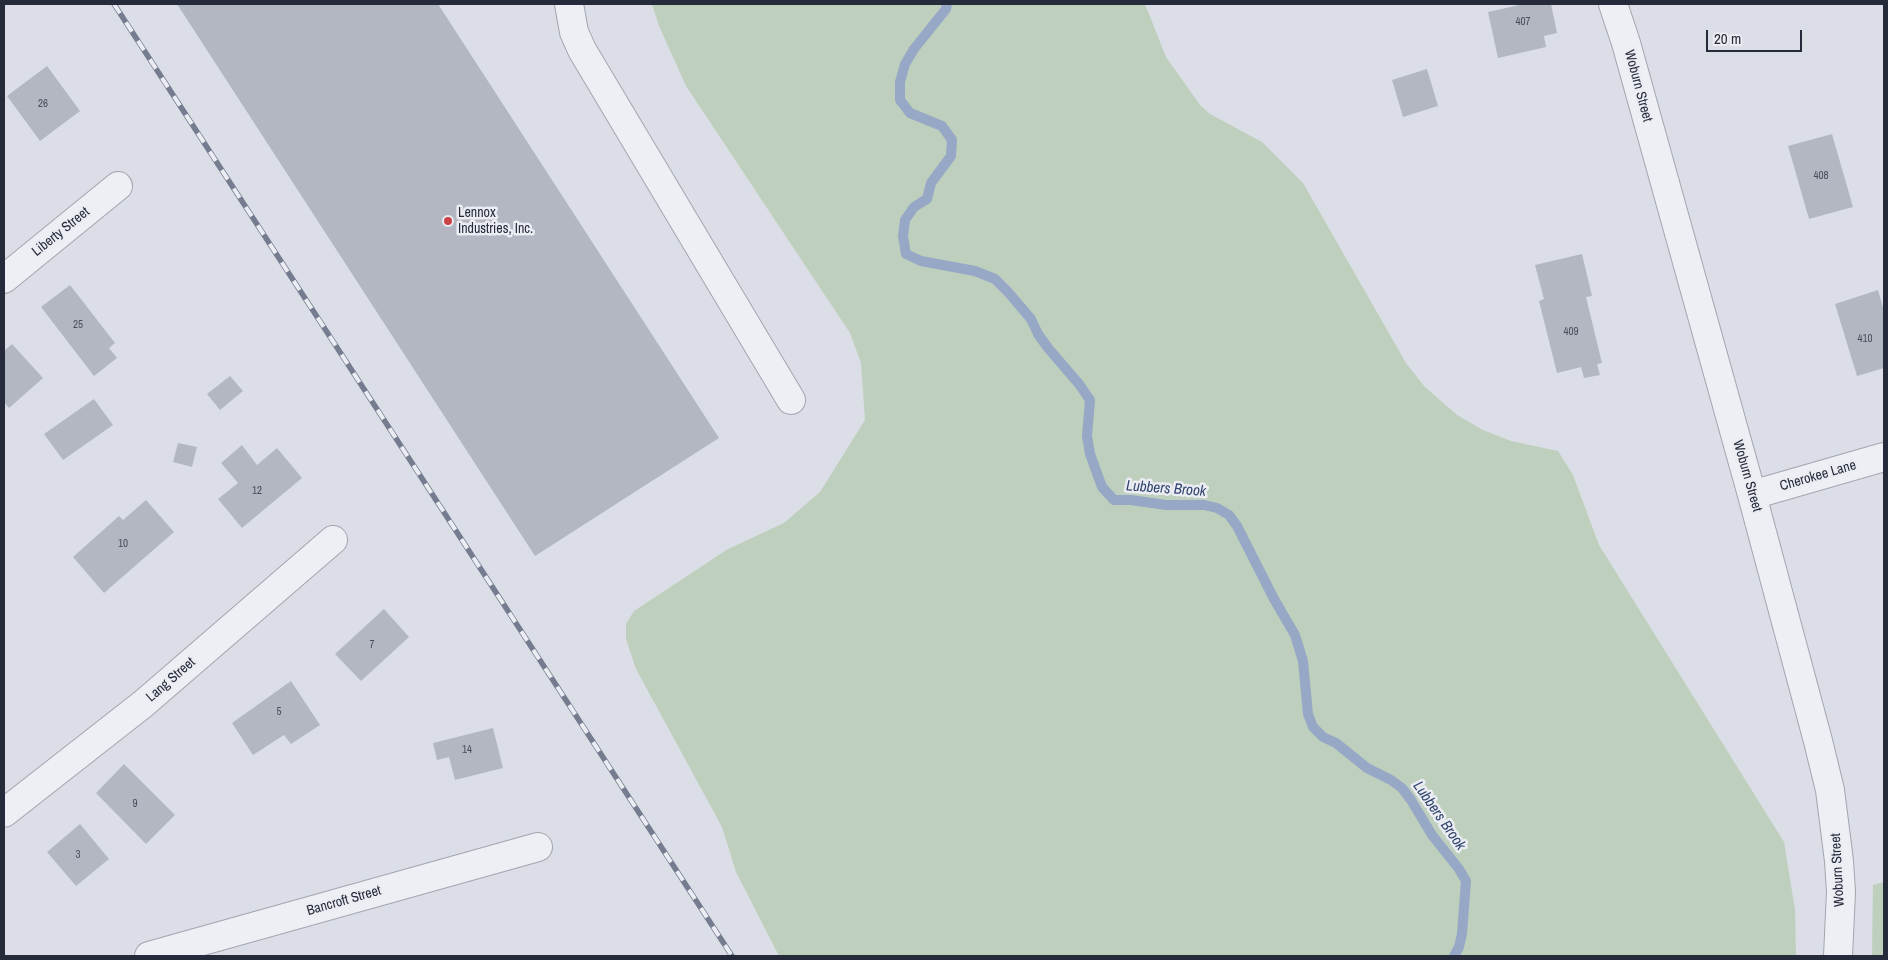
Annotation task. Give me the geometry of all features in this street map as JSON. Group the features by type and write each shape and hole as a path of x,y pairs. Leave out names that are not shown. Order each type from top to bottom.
{"street":[{"path":"569,4 574,32 582,50 791,400"},
{"name":"Woburn Street","path":"1613,4 1626,43 1752,495 1803,680 1830,790 1841,892 1838,956"},
{"name":"Liberty Street","path":"4,279 118,186"},
{"name":"Cherokee Lane","path":"1752,495 1884,457"},
{"name":"Lang Street","path":"4,813 143,704 333,540"},
{"name":"Bancroft Street","path":"149,956 538,847"}],"green space":[{"path":"652,4 1145,4 1166,57 1200,105 1210,114 1262,142 1303,183 1406,363 1424,386 1457,415 1483,430 1511,441 1558,451 1573,475 1599,545 1784,842 1795,910 1796,956 779,956 736,872 722,827 636,669 626,639 626,624 634,611 728,549 784,523 820,492 865,420 861,363 850,333 686,86 659,26"},
{"path":"1884,882 1884,956 1872,956 1873,885"}],"building":[{"name":"Lennox Industries, Inc.","path":"177,4 438,4 719,438 535,556"},
{"path":"1524,4 1551,4 1557,33 1544,36 1546,47 1498,58 1488,12"},
{"path":"47,66 80,111 40,141 7,96"},
{"path":"1427,69 1438,106 1403,117 1392,80"},
{"path":"1832,134 1853,207 1809,219 1788,146"},
{"path":"1582,254 1592,296 1586,297 1602,363 1597,364 1600,375 1584,378 1581,367 1557,373 1539,301 1544,299 1535,265"},
{"path":"70,285 115,343 109,348 117,358 94,376 41,307"},
{"path":"1878,290 1884,311 1884,368 1857,376 1835,304"},
{"path":"12,344 43,378 9,408 4,402 4,351"},
{"path":"230,376 243,391 220,410 207,394"},
{"path":"94,399 113,425 63,460 44,434"},
{"path":"178,443 197,447 192,467 173,462"},
{"path":"242,445 257,465 277,448 302,478 242,528 218,499 238,483 221,463"},
{"path":"146,500 174,532 104,593 73,557 119,516 123,520"},
{"path":"384,609 409,637 361,681 335,654"},
{"path":"291,681 320,725 291,744 284,735 253,755 232,723"},
{"path":"493,728 503,768 455,780 449,757 437,760 433,743"},
{"path":"124,764 175,815 146,844 96,793"},
{"path":"80,824 109,859 76,886 47,852"}],"waterway":[{"name":"Lubbers Brook","path":"947,4 946,9 914,49 905,64 900,82 900,100 910,113 942,126 952,140 951,156 931,183 927,199 914,207 905,220 903,236 906,254 921,261 975,271 995,279 1031,319 1038,334 1048,348 1090,400 1087,436 1090,454 1102,487 1114,500 1131,500 1166,505 1204,505 1217,508 1229,515 1237,526 1274,599 1295,635 1303,661 1308,714 1313,727 1323,737 1336,743 1367,768 1402,788 1432,835 1459,869 1466,881 1462,934 1459,947 1454,956"}],"railway":[{"path":"114,4 732,956"}],"place":[{"name":"Lennox Industries, Inc.","path":"448,221"}]}
